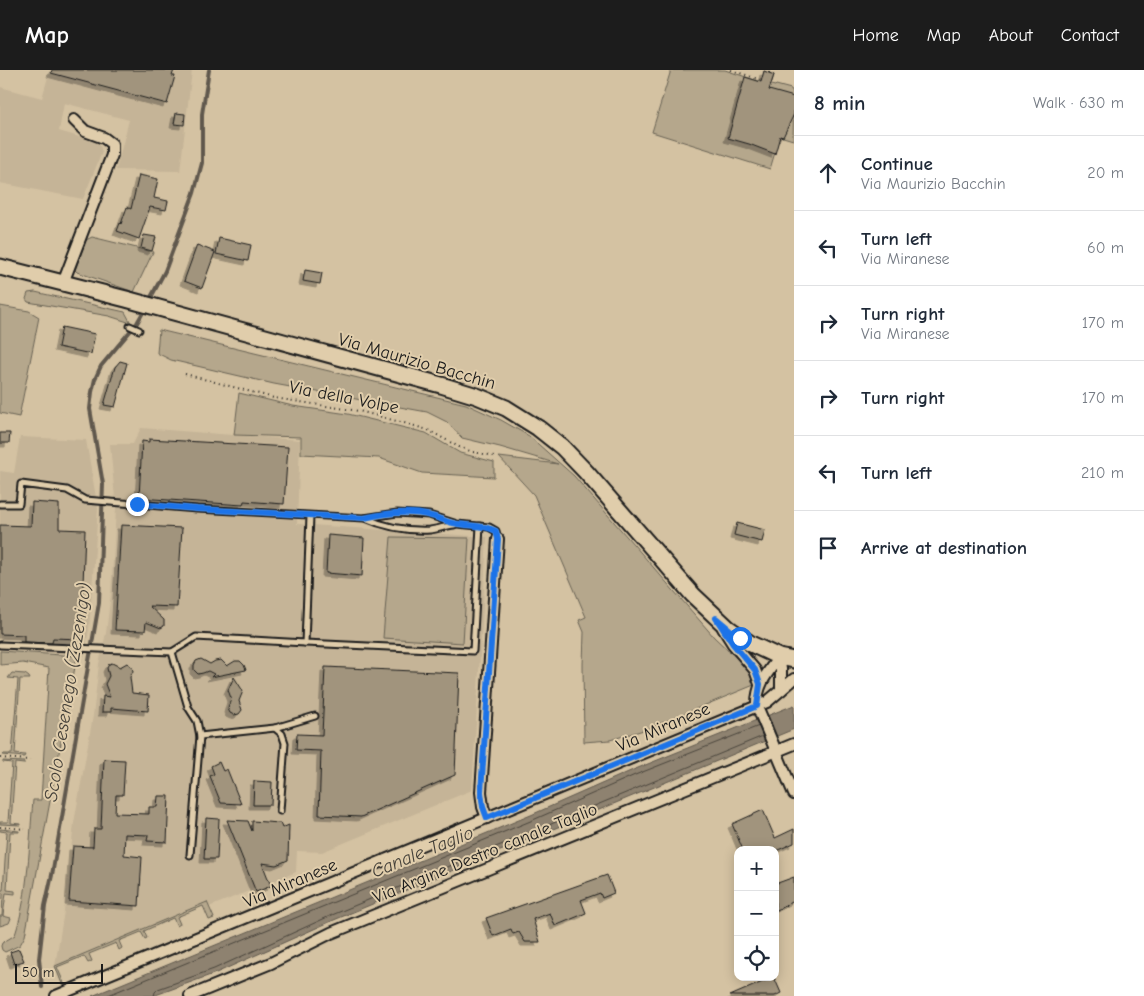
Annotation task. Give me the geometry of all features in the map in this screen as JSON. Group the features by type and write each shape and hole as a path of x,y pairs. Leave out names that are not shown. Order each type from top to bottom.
{"main road":[{"name":"Via Maurizio Bacchin","path":"0,267 126,299 160,310 441,385 477,396 506,408 538,428 568,453 674,574 716,618 740,638 779,656 794,660"}],"street":[{"path":"63,283 112,155 112,144 104,138 85,131 74,120"},
{"path":"487,818 481,792 498,539"},
{"path":"716,618 733,644 755,670 760,684 758,710 794,794"},
{"path":"760,684 779,656"},
{"path":"779,656 781,690"},
{"name":"Via Miranese","path":"56,996 487,818 758,710 794,679"},
{"name":"Via Argine Destro canale Taglio","path":"190,996 271,963 331,933 794,744"}],"lane":[{"path":"130,326 139,330"},
{"path":"0,504 19,504 21,484 67,490 85,500 310,516 364,518 397,513 429,515 457,524 488,527 496,531 498,539"},
{"path":"305,643 310,516"},
{"path":"364,518 386,526 428,530 457,524"},
{"path":"0,645 172,652 196,637 473,651 480,526"},
{"path":"172,652 188,707 197,721 200,736 190,855"},
{"path":"200,736 245,733 275,728 315,716"},
{"path":"275,728 282,734 285,743 280,811"}],"path":[{"path":"730,70 761,80"},
{"name":"Via della Volpe","path":"184,374 274,398 359,411 428,430 460,447 473,452 494,456"},
{"path":"0,758 30,760"},
{"path":"0,827 25,829"}],"shaded area":[{"path":"50,70 192,70 180,171 116,170 129,120 64,103 59,131 99,143 102,152 83,199 0,183 0,87 42,98"},
{"path":"671,70 725,70 761,82 764,71 774,75 771,85 791,89 794,94 793,140 780,136 770,169 652,132"},
{"path":"92,237 153,252 134,292 75,270 86,240"},
{"path":"35,292 125,312 131,323 109,316 28,302 26,299 28,293"},
{"path":"0,306 29,311 39,317 19,417 0,413"},
{"path":"159,330 466,404 501,420 529,436 574,476 714,637 749,670 754,685 647,729 610,740 584,742 584,632 579,620 586,617 534,495 499,457 558,464 462,438 447,422 427,412 274,384 171,360 157,353"},
{"path":"239,393 293,406 348,414 426,433 460,453 494,462 494,477 422,473 379,458 301,454 301,437 234,435"},
{"path":"141,428 300,440 297,524 487,537 472,790 322,852 297,851 296,872 209,907 207,902 55,966 65,905 74,823 93,716 99,664 106,633 111,593 116,509 110,444 133,444"},
{"path":"20,437 86,440 98,509 89,629 84,656 0,649 0,471 14,473"},
{"path":"391,537 469,538 463,643 383,638"},
{"path":"0,651 77,656 25,936 20,945 5,952 2,950 2,943 15,935 20,919 28,868 33,800 41,800 49,668 23,663 0,665"},
{"path":"12,673 25,674 30,679 20,679 15,754 25,755 24,757 3,755 12,754 18,679 8,678"},
{"path":"3,761 24,762 24,764 15,763 11,823 20,825 0,824 0,822 8,822 12,763"},
{"path":"0,829 19,832 10,832 7,890 15,891 15,894 6,893 3,916 11,918 9,923 0,926 3,893 0,890 3,890 7,832 0,831"},
{"path":"207,902 214,918 209,920 203,906 177,917 180,924 177,926 173,918 144,931 147,938 145,939 141,932 119,941 122,948 119,950 116,943 89,954 92,961 88,963 84,956 57,967 64,983 62,984 55,966"}],"water":[{"path":"794,705 794,729 334,920 216,973 153,996 92,996 531,815 633,770"}],"building":[{"path":"52,70 174,70 172,76 175,76 167,104 51,73"},
{"path":"764,71 774,75 769,90 794,97 794,114 783,137 780,136 775,154 728,138 745,77 761,82"},
{"path":"176,113 185,114 184,125 174,124"},
{"path":"139,175 158,179 154,198 168,201 166,210 150,207 139,239 117,231 127,207 131,209"},
{"path":"144,235 156,237 152,251 141,248"},
{"path":"219,238 251,245 248,261 216,254"},
{"path":"197,245 215,252 202,288 184,281"},
{"path":"305,270 322,273 320,284 303,281"},
{"path":"62,327 95,334 91,354 58,347"},
{"path":"120,361 127,363 115,407 104,405 115,367"},
{"path":"0,433 10,433 9,443 0,443"},
{"path":"149,439 288,447 284,504 244,501 243,505 139,498 142,441 149,442"},
{"path":"32,502 59,504 59,529 85,530 81,639 53,638 52,643 24,642 24,635 0,634 0,525 31,526"},
{"path":"737,523 765,530 762,542 734,535"},
{"path":"121,525 182,528 177,607 149,606 164,620 164,626 161,628 146,622 145,631 115,630"},
{"path":"328,535 364,538 362,576 326,573"},
{"path":"201,659 210,664 221,660 227,666 235,661 240,661 246,670 211,677 214,674 208,671 198,674 194,670 194,665 196,661"},
{"path":"112,663 120,667 127,663 132,667 133,671 130,677 132,693 149,695 148,711 111,708 111,712 102,712 103,696 110,697 105,684 109,676 107,668"},
{"path":"325,667 459,673 455,775 361,817 319,815 321,751 296,750 297,734 322,735"},
{"path":"234,677 243,691 239,701 242,710 239,714 234,715 228,709 231,698 228,690"},
{"path":"104,759 125,760 123,795 116,795 115,813 149,814 149,807 157,807 158,796 169,796 167,842 147,841 148,835 125,834 124,855 142,857 139,906 69,901 73,846 93,847 94,829 101,829"},
{"path":"219,762 223,771 227,769 241,804 221,803 210,776 214,774 211,766"},
{"path":"254,781 272,782 271,805 253,805"},
{"path":"763,810 775,838 794,829 794,843 779,850 779,846 741,846 732,824"},
{"path":"206,818 219,819 217,859 204,859"},
{"path":"227,820 248,821 252,831 252,821 280,823 282,828 289,825 288,860 276,865 262,863 271,886 256,892"},
{"path":"607,875 614,893 602,898 600,893 581,900 586,913 555,926 550,913 533,919 540,942 525,942 519,932 513,934 511,929 493,936 486,918"},
{"path":"794,877 794,901 779,909 779,891 779,883"},
{"path":"19,949 24,961 14,964 10,952"},
{"path":"765,981 776,981 781,993 775,996 730,996"}],"waterway":[{"name":"Scolo Cesenego (Zezenigo)","path":"149,301 165,271 194,193 202,163 202,114 209,70"},
{"name":"Scolo Cesenego (Zezenigo)","path":"42,987 39,959 45,906 99,603 103,484 90,409 92,392 101,366 137,323 146,307"}],"route":[{"path":"137,504 310,516 364,518 397,513 429,515 457,524 488,527 496,531 498,539 481,792 487,818 757,706 760,684 758,676 749,661 733,644 716,618 740,638"}],"water label":[{"name":"Canale Taglio","path":"422,851"}]}
